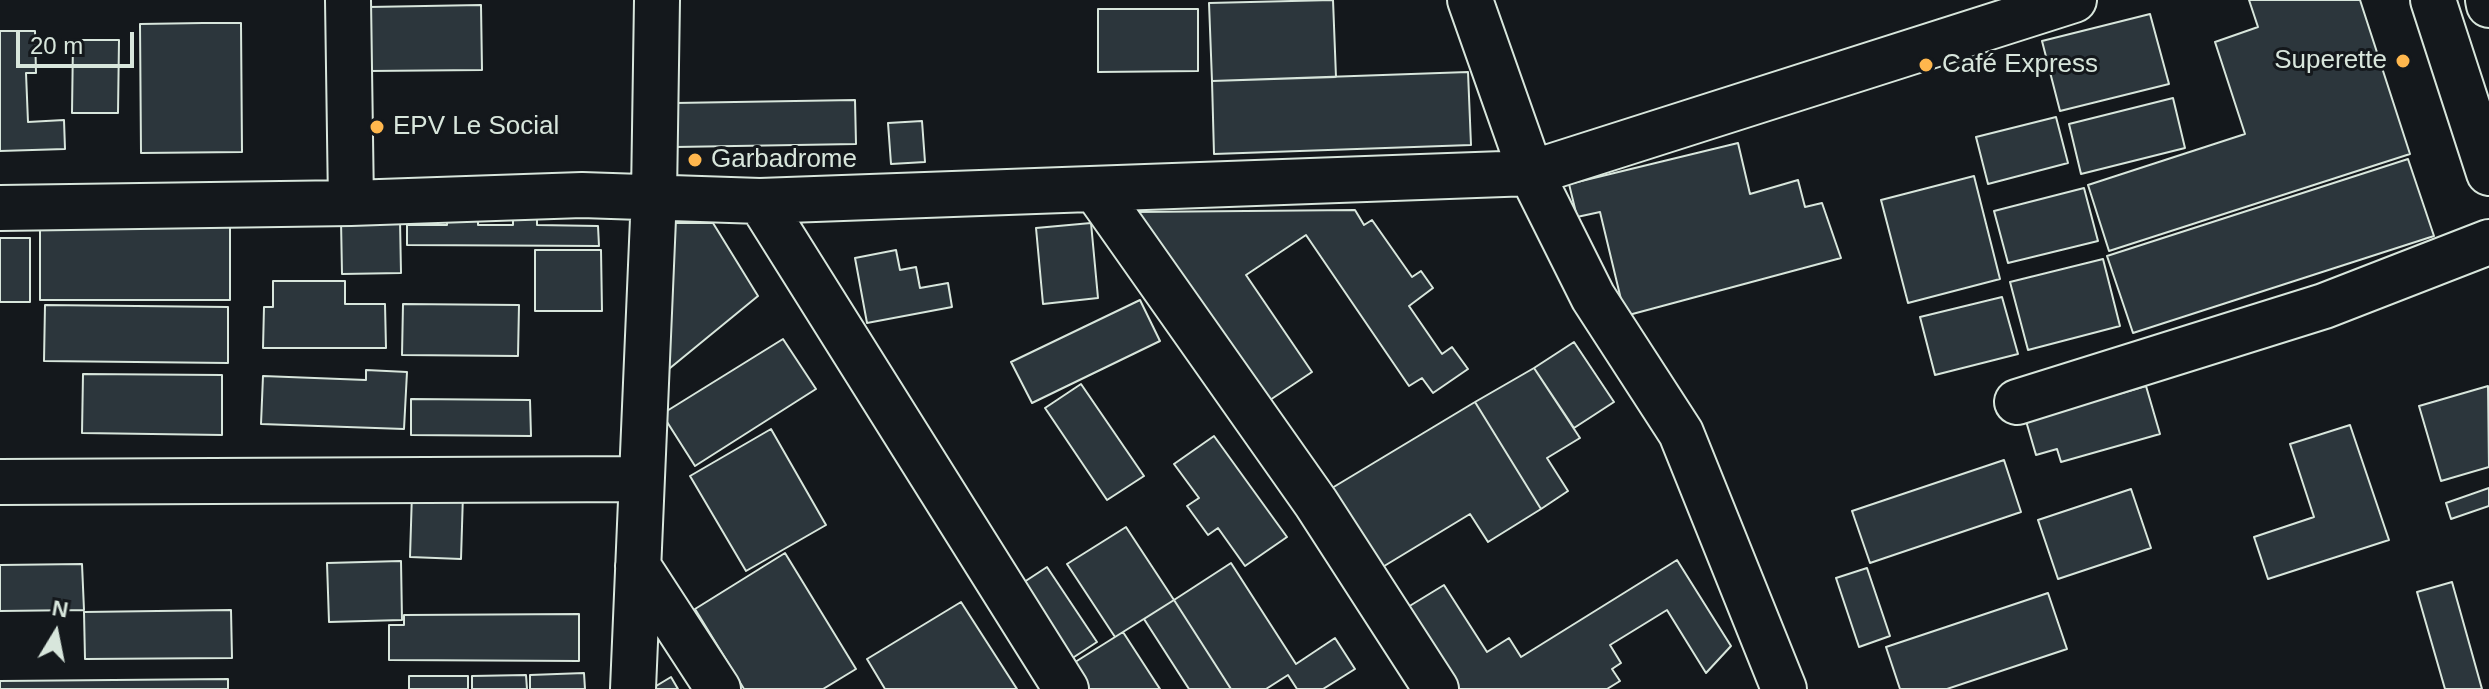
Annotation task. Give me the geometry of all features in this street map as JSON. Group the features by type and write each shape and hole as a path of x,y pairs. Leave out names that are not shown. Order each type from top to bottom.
{"street":[{"path":"348,0 351,203"},
{"path":"633,689 654,195 657,0"},
{"path":"1470,0 1531,173 1593,297 1681,433 1784,689"},
{"path":"0,208 654,195 760,201 1531,173 2074,0"},
{"path":"2433,0 2489,173"},
{"path":"1095,189 1316,503 1436,689"},
{"path":"760,201 1066,689"},
{"path":"2017,402 2324,306 2489,242"},
{"path":"0,482 640,479"},
{"path":"638,566 718,689"}],"building":[{"path":"1333,0 1336,77 1212,81 1209,3"},
{"path":"2249,0 2360,0 2410,154 2109,251 2088,185 2245,134 2215,42 2258,27"},
{"path":"481,5 482,70 369,71 368,7"},
{"path":"1098,9 1198,9 1198,71 1098,72"},
{"path":"2150,14 2169,84 2060,111 2042,41"},
{"path":"241,23 242,152 141,153 140,24"},
{"path":"0,31 35,31 36,73 26,73 28,122 64,120 65,149 0,151"},
{"path":"73,40 119,40 118,113 72,113"},
{"path":"1468,72 1471,145 1214,154 1212,81"},
{"path":"2173,98 2185,148 2081,174 2069,124"},
{"path":"855,100 856,144 675,147 675,103"},
{"path":"2056,117 2068,163 1988,184 1976,137"},
{"path":"922,121 925,162 891,164 888,123"},
{"path":"1738,143 1750,194 1798,180 1805,207 1822,203 1841,258 1625,316 1600,212 1577,217 1569,184"},
{"path":"2408,159 2434,236 2133,333 2107,256"},
{"path":"1974,176 2000,279 1908,303 1881,200"},
{"path":"2084,188 2098,241 2008,263 1994,211"},
{"path":"447,202 478,203 478,225 513,225 513,206 537,206 537,225 598,226 599,246 407,245 407,225 447,225"},
{"path":"1355,210 1364,225 1372,220 1412,277 1421,271 1433,288 1409,306 1442,354 1452,347 1468,369 1433,393 1422,378 1409,386 1306,235 1246,275 1312,372 1267,402 1137,212"},
{"path":"341,220 400,220 401,273 342,274"},
{"path":"673,223 713,223 758,296 664,373"},
{"path":"1091,223 1098,298 1043,304 1036,228"},
{"path":"40,224 230,225 230,300 40,300"},
{"path":"0,238 30,238 30,302 0,302"},
{"path":"535,250 601,250 602,311 535,311"},
{"path":"896,250 900,270 916,267 920,288 948,283 952,307 867,323 855,258"},
{"path":"2103,259 2120,326 2028,350 2010,282"},
{"path":"273,281 345,281 345,304 385,304 386,348 263,348 264,307 273,307"},
{"path":"2002,297 2018,354 1935,375 1920,317"},
{"path":"1140,300 1160,341 1032,403 1011,362"},
{"path":"403,304 519,305 518,356 402,355"},
{"path":"45,305 228,307 228,363 44,361"},
{"path":"783,339 816,389 695,466 662,414"},
{"path":"1574,342 1614,402 1574,428 1534,368"},
{"path":"1534,368 1580,438 1547,458 1568,491 1541,509 1475,402"},
{"path":"366,370 407,372 404,429 261,424 263,376 366,380"},
{"path":"83,374 222,375 222,435 82,433"},
{"path":"1081,384 1144,476 1107,500 1045,408"},
{"path":"2146,386 2160,434 2061,462 2057,449 2036,455 2026,421"},
{"path":"2488,386 2489,467 2441,481 2419,406"},
{"path":"411,399 530,400 531,436 411,435"},
{"path":"1475,402 1541,509 1488,542 1470,514 1376,571 1327,491"},
{"path":"2350,425 2389,540 2268,579 2254,537 2314,517 2290,444"},
{"path":"771,429 826,525 746,571 690,476"},
{"path":"1214,436 1287,537 1245,566 1218,528 1208,535 1187,506 1199,498 1174,464"},
{"path":"2004,460 2021,512 1870,563 1852,511"},
{"path":"2489,488 2489,506 2451,519 2446,503"},
{"path":"2131,489 2151,548 2058,579 2038,520"},
{"path":"412,493 463,494 461,559 410,557"},
{"path":"1126,527 1174,600 1115,637 1067,564"},
{"path":"785,553 856,669 823,689 744,689 695,609"},
{"path":"1677,560 1731,646 1706,673 1667,610 1610,645 1621,663 1612,669 1620,681 1607,689 1453,689 1403,610 1444,585 1487,652 1509,638 1521,657"},
{"path":"401,561 402,620 329,622 327,563"},
{"path":"1231,563 1296,664 1335,638 1355,669 1323,689 1297,689 1288,675 1266,689 1231,689 1174,600"},
{"path":"82,564 84,610 0,611 0,565"},
{"path":"1047,567 1097,642 1068,661 1018,586"},
{"path":"1867,568 1890,636 1859,647 1836,578"},
{"path":"2452,582 2482,689 2445,689 2417,592"},
{"path":"2048,593 2067,649 1947,689 1900,689 1886,647"},
{"path":"1174,600 1231,689 1189,689 1144,619"},
{"path":"961,602 1017,689 885,689 867,659"},
{"path":"231,610 232,658 85,659 84,612"},
{"path":"579,614 579,661 389,660 389,625 404,625 404,615"},
{"path":"1123,632 1160,689 1088,689 1072,664"},
{"path":"584,673 585,689 530,689 530,675"},
{"path":"526,675 527,689 472,689 472,676"},
{"path":"409,676 468,676 468,689 409,689"},
{"path":"671,677 678,689 651,689"},
{"path":"228,679 228,689 0,689 0,681"}],"place":[{"name":"Superette","path":"2403,61"},
{"name":"Café Express","path":"1926,65"},
{"name":"EPV Le Social","path":"377,127"},
{"name":"Garbadrome","path":"695,160"}]}
